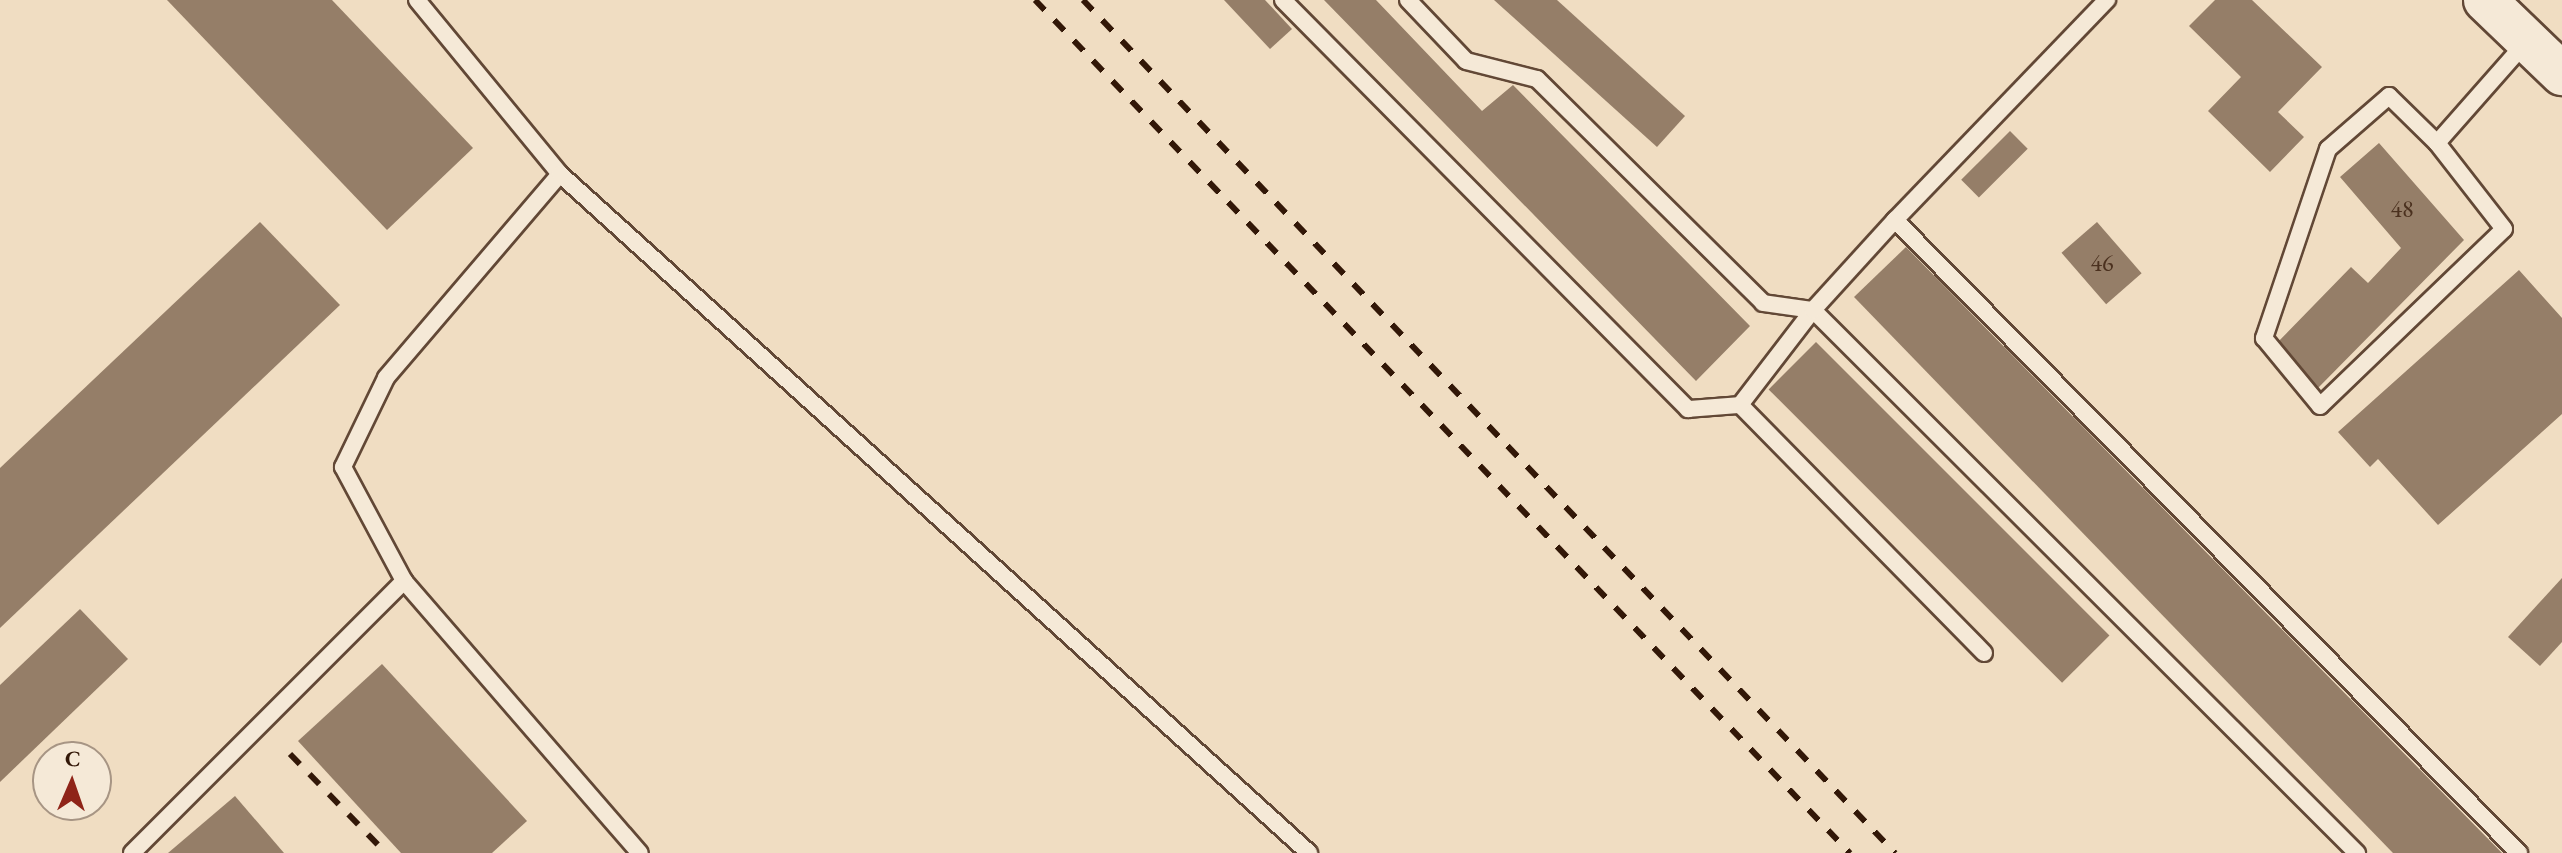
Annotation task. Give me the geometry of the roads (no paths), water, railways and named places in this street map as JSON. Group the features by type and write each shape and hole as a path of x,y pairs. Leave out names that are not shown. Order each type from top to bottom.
{"main road":[{"path":"2485,0 2562,74"}],"lane":[{"path":"417,0 560,174 1309,853"},
{"path":"1283,0 1688,409 1740,405 1813,310 1895,220 2107,0"},
{"path":"1408,0 1466,61 1537,79 1763,303 1813,310 2357,853"},
{"path":"2437,143 2527,41"},
{"path":"2389,96 2437,143 2504,229 2320,406 2264,338 2328,149 2389,96"},
{"path":"560,174 386,378 343,467 404,581 640,853"},
{"path":"1895,220 2519,853"},
{"path":"1740,405 1984,653"},
{"path":"132,853 404,581"}],"railway":[{"path":"1035,0 1850,853"},
{"path":"1083,0 1895,853"},
{"path":"290,754 386,853"}]}
